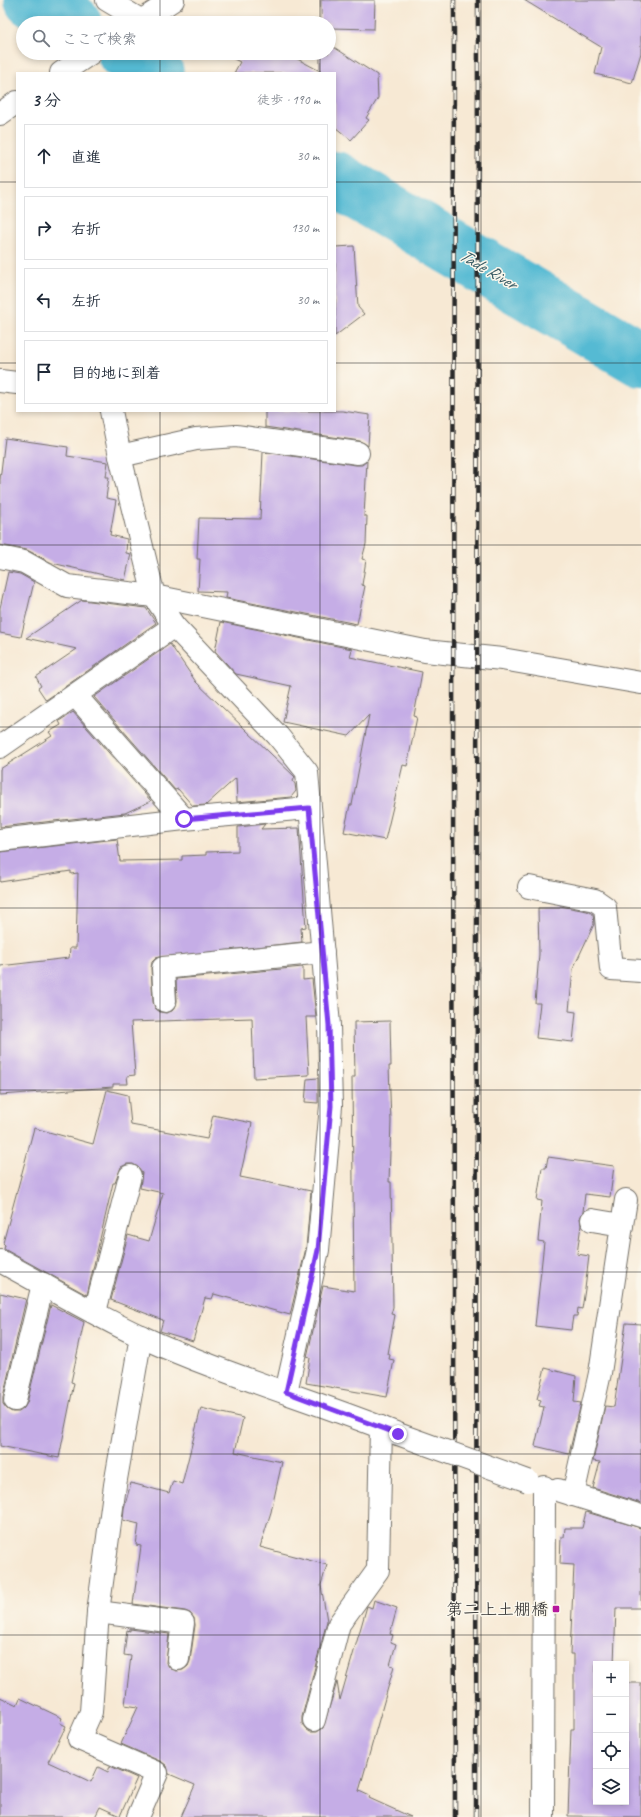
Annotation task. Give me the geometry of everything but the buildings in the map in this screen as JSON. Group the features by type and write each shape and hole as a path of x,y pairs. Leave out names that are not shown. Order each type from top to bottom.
{"street":[{"path":"107,0 131,16"},
{"path":"149,16 173,0"},
{"path":"62,72 80,60"},
{"path":"0,114 16,103"},
{"path":"0,381 16,383"},
{"path":"111,412 120,456 154,596 174,626 278,736 307,772 329,1025 331,1106 318,1250 286,1392"},
{"path":"120,456 196,439 236,436 358,454"},
{"path":"0,557 24,562 67,586 154,596 425,651 502,660 641,683"},
{"path":"0,748 174,626"},
{"path":"75,695 184,819"},
{"path":"0,840 184,819 309,808"},
{"path":"529,887 595,900 605,907 610,969 641,971"},
{"path":"166,1001 163,968 322,952"},
{"path":"96,1312 130,1176"},
{"path":"573,1495 600,1372 626,1200"},
{"path":"592,1220 622,1225"},
{"path":"0,1261 141,1336 218,1369 286,1392 536,1484 641,1516"},
{"path":"15,1400 43,1284"},
{"path":"138,1817 157,1773 79,1739 91,1712 98,1612 115,1485 141,1336"},
{"path":"314,1720 339,1624 378,1570 389,1430"},
{"path":"536,1484 543,1817"},
{"path":"98,1612 183,1624 178,1659"}],"waterway":[{"name":"Tade River","path":"32,0 61,16"},
{"name":"Tade River","path":"136,60 154,72"},
{"name":"Tade River","path":"336,180 641,359"}],"railway":[{"path":"454,0 453,777 455,1817"},
{"path":"476,1817 478,0"}],"place":[{"name":"第二上土棚橋","path":"556,1609"}],"route":[{"path":"184,819 309,808 329,1025 331,1106 318,1250 286,1392 398,1434"}]}
